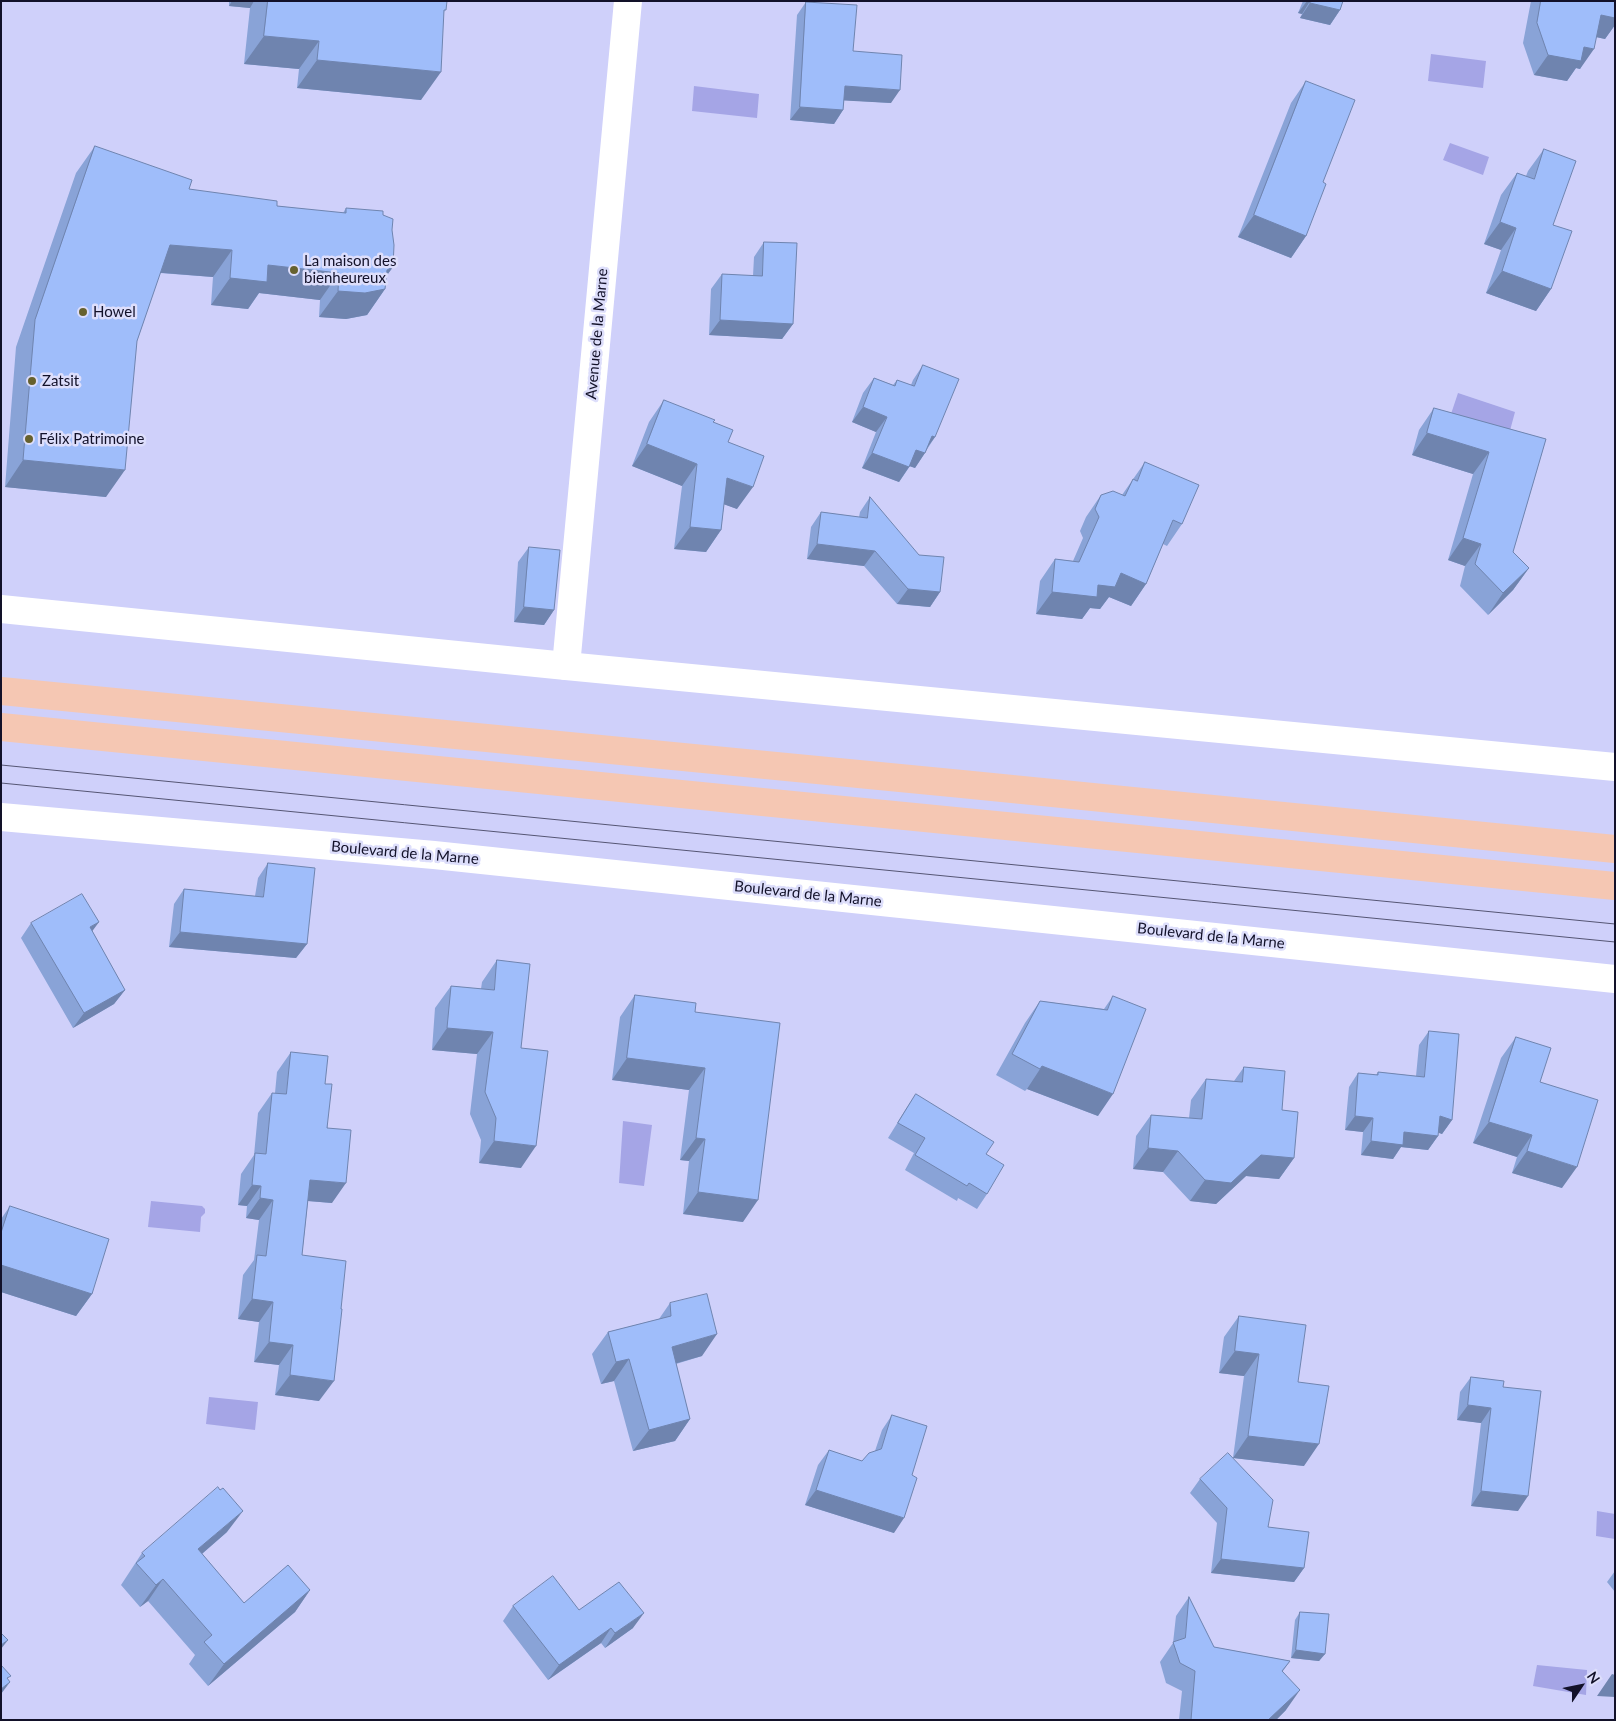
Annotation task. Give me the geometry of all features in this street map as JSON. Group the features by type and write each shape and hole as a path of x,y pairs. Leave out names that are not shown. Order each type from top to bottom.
{"main road":[{"path":"1,691 1615,849"},
{"path":"1,726 1615,886"}],"street":[{"name":"Avenue de la Marne","path":"566,666 628,1"},
{"path":"1,608 566,666 1615,767"},
{"name":"Boulevard de la Marne","path":"1,817 426,854 1615,978"}],"water":[{"path":"1431,54 1486,61 1483,88 1428,81"},
{"path":"694,86 759,94 757,118 692,111"},
{"path":"1450,143 1489,157 1483,175 1443,160"},
{"path":"1458,393 1515,412 1508,438 1449,420"},
{"path":"623,1121 652,1125 644,1186 619,1183"},
{"path":"151,1201 202,1206 205,1209 205,1213 201,1217 200,1232 148,1227"},
{"path":"209,1397 258,1402 255,1430 206,1424"},
{"path":"1597,1511 1615,1514 1615,1539 1596,1536"},
{"path":"1537,1665 1587,1670 1586,1695 1533,1686"}],"building":[{"path":"268,1 447,1 446,10 444,10 441,72 317,60 319,41 264,36"},
{"path":"1311,1 1343,1 1340,10 1310,3"},
{"path":"1541,1 1615,1 1615,18 1601,15 1594,49 1584,47 1581,61 1548,55 1537,23"},
{"path":"806,2 857,5 853,51 902,55 900,90 845,86 843,110 800,107"},
{"path":"1306,81 1355,100 1323,182 1326,184 1306,236 1254,215"},
{"path":"95,146 192,180 189,189 277,201 277,206 346,213 346,208 383,211 383,215 393,219 393,267 387,270 385,289 365,293 338,291 339,273 268,265 267,282 230,278 232,250 170,245 137,341 125,470 23,460 35,320"},
{"path":"1544,149 1576,161 1553,225 1572,231 1551,289 1502,271 1516,228 1500,222 1517,173 1534,179"},
{"path":"764,242 797,243 793,324 720,320 722,274 762,276"},
{"path":"923,365 959,379 935,437 932,436 925,453 916,450 909,467 872,453 887,417 863,407 874,378 895,386 897,380 914,386"},
{"path":"664,400 715,420 713,422 733,430 728,442 764,456 753,487 727,478 721,530 690,527 697,464 647,444"},
{"path":"1434,408 1546,439 1513,552 1529,568 1503,593 1475,564 1481,544 1463,538 1489,452 1427,433"},
{"path":"1145,462 1199,485 1182,524 1173,520 1146,584 1121,573 1115,587 1098,585 1097,597 1052,592 1055,559 1079,562 1099,517 1095,509 1101,495 1113,491 1125,496 1133,479 1137,481"},
{"path":"870,497 919,555 944,557 940,592 908,589 875,551 817,544 821,512 867,518"},
{"path":"529,547 560,550 554,610 524,607"},
{"path":"268,863 315,868 307,944 180,932 184,889 263,897"},
{"path":"82,894 99,922 90,927 125,990 84,1013 31,923"},
{"path":"497,960 530,964 521,1048 548,1051 536,1146 494,1141 496,1118 485,1092 493,1032 447,1028 451,986 494,990"},
{"path":"635,995 696,1003 695,1012 780,1023 758,1200 698,1192 705,1139 696,1138 705,1068 627,1058"},
{"path":"1113,996 1146,1009 1113,1094 1042,1066 1040,1069 1012,1054 1040,1001 1107,1010"},
{"path":"1429,1031 1459,1034 1452,1120 1440,1116 1438,1136 1404,1132 1403,1145 1371,1141 1373,1118 1355,1116 1358,1073 1378,1075 1378,1072 1424,1077"},
{"path":"1516,1037 1551,1048 1540,1082 1598,1100 1577,1167 1527,1151 1532,1135 1489,1122"},
{"path":"291,1052 328,1056 325,1084 332,1084 327,1128 351,1130 346,1183 310,1180 302,1255 346,1261 334,1381 290,1375 293,1345 269,1342 273,1302 252,1299 257,1255 266,1256 273,1200 260,1198 261,1186 252,1185 255,1153 266,1154 272,1093 286,1094"},
{"path":"1244,1067 1285,1071 1282,1110 1298,1112 1294,1158 1261,1155 1231,1183 1205,1180 1178,1151 1148,1148 1151,1115 1202,1119 1206,1079 1242,1082"},
{"path":"916,1094 994,1142 986,1154 1004,1165 987,1194 969,1183 967,1186 915,1155 925,1138 898,1123"},
{"path":"10,1206 109,1239 92,1294 1,1265 1,1233"},
{"path":"707,1294 717,1334 672,1347 690,1419 649,1430 629,1359 616,1362 608,1332 671,1316 670,1303"},
{"path":"1239,1316 1306,1325 1298,1382 1329,1386 1319,1444 1248,1436 1259,1354 1235,1351"},
{"path":"1471,1377 1504,1381 1503,1387 1541,1391 1528,1496 1481,1491 1491,1408 1468,1405"},
{"path":"892,1415 927,1426 912,1475 917,1478 904,1518 816,1490 829,1450 862,1461 869,1453 881,1449"},
{"path":"1228,1453 1273,1500 1268,1527 1309,1532 1304,1568 1221,1559 1227,1508 1200,1479"},
{"path":"218,1487 220,1490 223,1488 243,1511 198,1549 244,1603 288,1565 310,1590 224,1664 204,1642 212,1635 163,1579 156,1585 136,1563 145,1556 142,1553"},
{"path":"553,1576 579,1610 619,1582 644,1613 615,1633 611,1628 559,1665 513,1606"},
{"path":"1189,1597 1214,1647 1290,1661 1282,1671 1300,1690 1268,1720 1191,1720 1195,1671 1180,1663 1173,1642 1185,1638"},
{"path":"1300,1612 1329,1614 1325,1654 1296,1650"},
{"path":"1,1633 8,1640 1,1645"},
{"path":"1,1665 11,1676 7,1678 10,1682 1,1689"}],"tram line":[{"path":"1,765 1615,924"},
{"path":"1,783 1615,942"}],"place":[{"name":"La maison des bienheureux","path":"294,270"},
{"name":"Howel","path":"83,312"},
{"name":"Zatsit","path":"32,381"},
{"name":"Félix Patrimoine","path":"29,439"}]}
